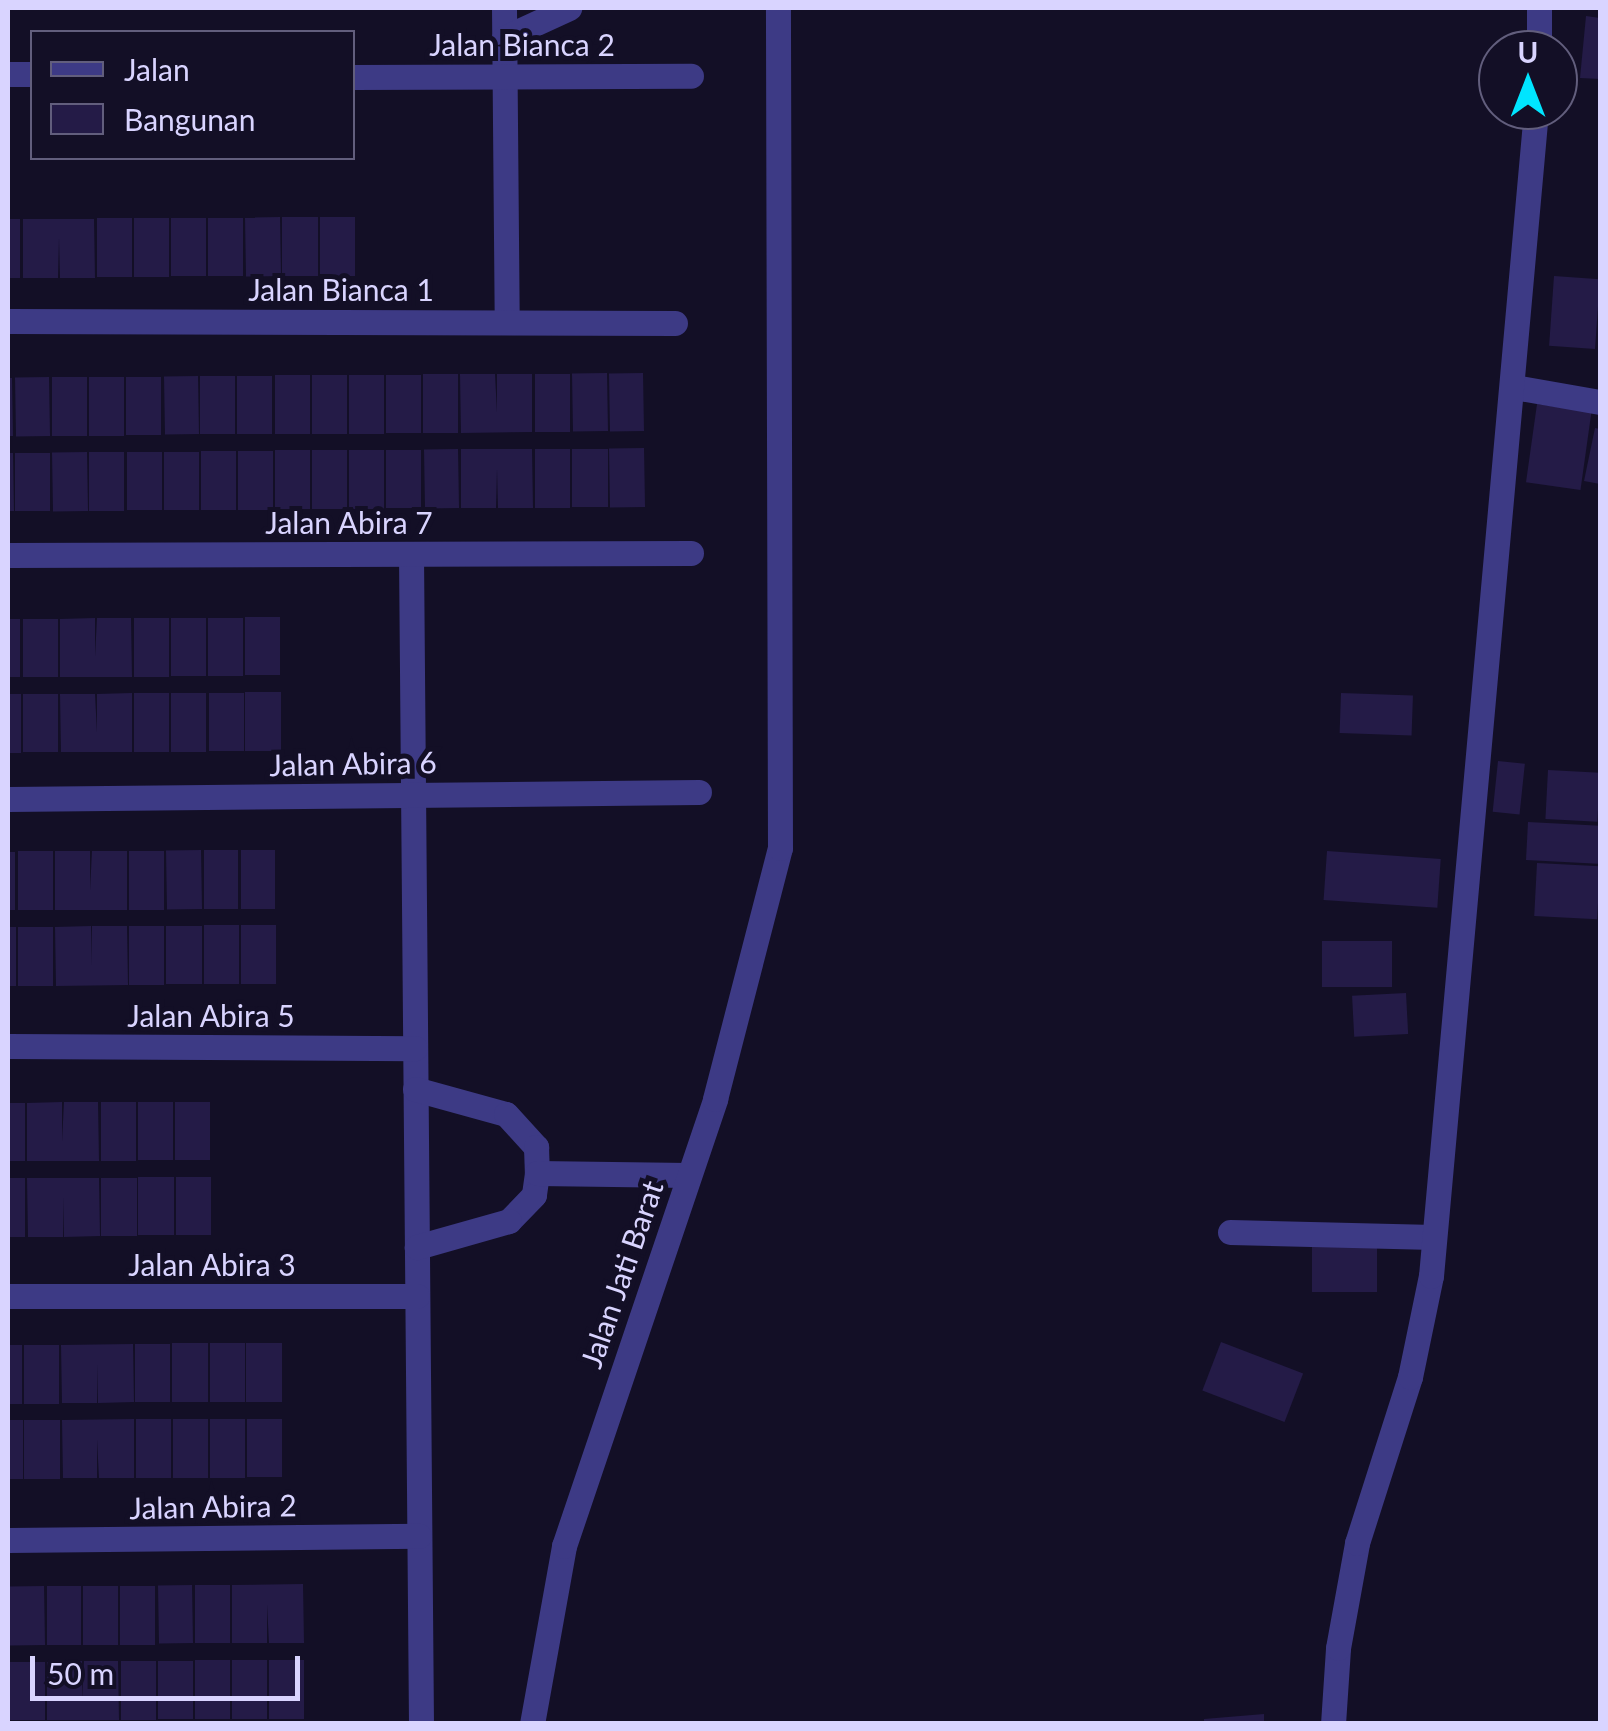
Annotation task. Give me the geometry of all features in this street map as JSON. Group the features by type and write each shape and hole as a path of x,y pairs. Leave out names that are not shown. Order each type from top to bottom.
{"street":[{"path":"504,8 507,322"},
{"path":"504,38 569,8"},
{"name":"Jalan Jati Barat","path":"532,1724 564,1546 688,1174 780,848 778,8"},
{"name":"Jalan Bianca 2","path":"355,76 691,76"},
{"path":"1333,1724 1338,1648 1357,1543 1410,1378 1434,1237 1473,756 1514,387 1534,130"},
{"name":"Jalan Bianca 1","path":"8,321 675,323"},
{"path":"1514,387 1600,402"},
{"name":"Jalan Abira 7","path":"8,556 691,553"},
{"path":"411,554 422,1724"},
{"name":"Jalan Abira 6","path":"8,799 699,792"},
{"name":"Jalan Abira 5","path":"8,1046 415,1048"},
{"path":"415,1089 506,1114 525,1128 536,1147 537,1174 534,1195 509,1220 417,1247"},
{"path":"537,1174 688,1174"},
{"path":"1230,1232 1434,1237"},
{"name":"Jalan Abira 3","path":"8,1296 417,1296"},
{"name":"Jalan Abira 2","path":"8,1540 419,1536"}],"building":[{"path":"1586,16 1600,18 1600,79 1580,78"},
{"path":"280,217 281,276 246,277 245,218"},
{"path":"282,217 318,217 318,276 282,276"},
{"path":"320,217 355,217 355,276 320,276"},
{"path":"97,218 132,218 132,277 97,277"},
{"path":"134,218 169,218 169,277 134,277"},
{"path":"171,218 206,218 206,276 171,276"},
{"path":"208,218 243,218 243,276 208,276"},
{"path":"8,219 20,219 20,278 8,278"},
{"path":"23,219 94,219 95,278 60,278 59,238 58,278 23,278"},
{"path":"1554,276 1600,279 1595,349 1549,346"},
{"path":"607,373 608,431 573,432 572,374"},
{"path":"643,373 644,431 610,432 609,374"},
{"path":"423,374 458,374 458,433 423,433"},
{"path":"460,374 495,374 497,413 497,374 532,374 532,432 461,433"},
{"path":"535,374 570,374 570,432 535,432"},
{"path":"275,375 310,375 310,434 275,434"},
{"path":"312,375 347,375 347,434 312,434"},
{"path":"349,375 384,375 384,434 349,434"},
{"path":"386,375 421,375 421,433 386,433"},
{"path":"198,376 199,434 165,435 164,377"},
{"path":"198,376 199,434 165,435 164,377"},
{"path":"237,376 272,376 272,434 237,434"},
{"path":"49,377 50,436 16,437 15,378"},
{"path":"52,377 87,377 87,436 52,436"},
{"path":"89,377 124,377 124,436 89,436"},
{"path":"126,377 161,377 161,435 126,435"},
{"path":"8,378 12,378 13,436 8,436"},
{"path":"1537,404 1591,412 1580,490 1526,482"},
{"path":"1595,428 1600,429 1600,484 1584,481"},
{"path":"644,448 645,507 610,508 609,449"},
{"path":"458,449 459,508 425,509 424,450"},
{"path":"461,449 532,449 533,508 498,508 497,469 496,508 461,508"},
{"path":"535,449 570,449 570,508 535,508"},
{"path":"572,449 608,449 608,507 572,507"},
{"path":"275,450 310,450 310,509 275,509"},
{"path":"312,450 347,450 347,509 312,509"},
{"path":"349,450 384,450 384,509 349,509"},
{"path":"386,450 421,450 421,508 386,508"},
{"path":"201,451 236,451 236,510 201,510"},
{"path":"238,451 273,451 273,510 238,510"},
{"path":"87,452 88,511 53,512 52,453"},
{"path":"89,452 124,452 124,511 89,511"},
{"path":"127,452 162,452 162,510 127,510"},
{"path":"164,452 199,452 199,510 164,510"},
{"path":"8,453 13,453 14,511 8,511"},
{"path":"15,453 50,453 50,511 15,511"},
{"path":"245,617 280,617 280,675 245,675"},
{"path":"95,618 95,657 97,618 131,618 132,677 60,677 60,619"},
{"path":"134,618 169,618 169,677 134,677"},
{"path":"171,618 206,618 206,676 171,676"},
{"path":"208,618 243,618 243,676 208,676"},
{"path":"8,619 20,619 20,677 8,677"},
{"path":"23,619 58,619 58,677 23,677"},
{"path":"245,692 281,692 281,751 245,751"},
{"path":"132,693 132,752 61,752 60,694 95,694 97,733 97,694"},
{"path":"134,693 169,693 169,752 134,752"},
{"path":"171,693 206,693 206,752 171,752"},
{"path":"209,693 244,693 244,751 209,751"},
{"path":"1341,693 1413,696 1412,735 1340,733"},
{"path":"8,694 21,694 21,753 8,753"},
{"path":"23,694 58,694 58,752 23,752"},
{"path":"1498,761 1525,764 1520,815 1493,812"},
{"path":"1548,770 1600,773 1597,822 1545,819"},
{"path":"1528,822 1600,826 1598,864 1526,860"},
{"path":"201,850 202,909 167,910 166,851"},
{"path":"204,850 238,850 238,909 204,909"},
{"path":"241,850 275,850 275,909 241,909"},
{"path":"18,851 53,851 53,910 18,910"},
{"path":"55,851 90,851 90,891 92,851 127,851 127,910 55,910"},
{"path":"129,851 164,851 164,910 129,910"},
{"path":"1327,851 1441,859 1437,908 1324,900"},
{"path":"8,852 15,852 15,910 8,910"},
{"path":"1537,863 1600,866 1597,919 1534,916"},
{"path":"204,925 239,925 239,984 204,984"},
{"path":"241,925 276,925 276,984 241,984"},
{"path":"91,926 91,966 92,926 127,926 128,985 56,986 55,927"},
{"path":"129,926 164,926 164,985 129,985"},
{"path":"166,926 202,926 202,984 166,984"},
{"path":"8,927 16,927 16,986 8,986"},
{"path":"18,927 53,927 53,986 18,986"},
{"path":"1322,941 1392,941 1392,987 1322,987"},
{"path":"1406,993 1408,1034 1354,1037 1352,996"},
{"path":"62,1102 62,1142 64,1102 98,1102 99,1161 27,1161 27,1103"},
{"path":"101,1102 136,1102 136,1161 101,1161"},
{"path":"138,1102 173,1102 173,1160 138,1160"},
{"path":"175,1102 210,1102 210,1160 175,1160"},
{"path":"8,1103 25,1103 25,1161 8,1161"},
{"path":"138,1177 174,1177 174,1235 138,1235"},
{"path":"176,1177 211,1177 211,1235 176,1235"},
{"path":"8,1178 25,1178 25,1237 8,1237"},
{"path":"27,1178 99,1178 100,1236 64,1237 63,1197 63,1237 28,1237"},
{"path":"101,1178 137,1178 137,1236 101,1236"},
{"path":"1312,1241 1377,1241 1377,1292 1312,1292"},
{"path":"1221,1342 1303,1374 1285,1422 1202,1391"},
{"path":"172,1343 208,1343 208,1402 172,1402"},
{"path":"210,1343 245,1343 245,1402 210,1402"},
{"path":"246,1343 282,1343 282,1402 246,1402"},
{"path":"133,1344 134,1402 98,1403 97,1364 97,1403 62,1403 61,1345"},
{"path":"135,1344 170,1344 170,1402 135,1402"},
{"path":"8,1345 22,1345 22,1404 8,1404"},
{"path":"24,1345 59,1345 59,1404 24,1404"},
{"path":"134,1419 134,1478 99,1478 97,1439 97,1478 63,1478 62,1420"},
{"path":"136,1419 171,1419 171,1478 136,1478"},
{"path":"173,1419 208,1419 208,1478 173,1478"},
{"path":"210,1419 245,1419 245,1478 210,1478"},
{"path":"247,1419 282,1419 282,1477 247,1477"},
{"path":"8,1420 23,1420 23,1479 8,1479"},
{"path":"24,1420 60,1420 60,1479 24,1479"},
{"path":"303,1584 304,1643 269,1643 267,1604 267,1643 232,1643 232,1585"},
{"path":"192,1585 193,1643 159,1644 158,1586"},
{"path":"195,1585 230,1585 230,1643 195,1643"},
{"path":"44,1586 45,1645 10,1646 9,1587"},
{"path":"47,1586 81,1586 81,1645 47,1645"},
{"path":"83,1586 118,1586 118,1645 83,1645"},
{"path":"120,1586 155,1586 155,1645 120,1645"},
{"path":"195,1660 230,1660 230,1719 195,1719"},
{"path":"232,1660 267,1660 267,1719 232,1719"},
{"path":"269,1660 304,1660 304,1719 269,1719"},
{"path":"82,1661 82,1701 84,1661 118,1661 119,1720 47,1720 47,1662"},
{"path":"121,1661 156,1661 156,1720 121,1720"},
{"path":"158,1661 193,1661 193,1719 158,1719"},
{"path":"9,1662 45,1662 45,1720 9,1720"},
{"path":"1264,1714 1264,1724 1204,1724 1204,1719"}]}
